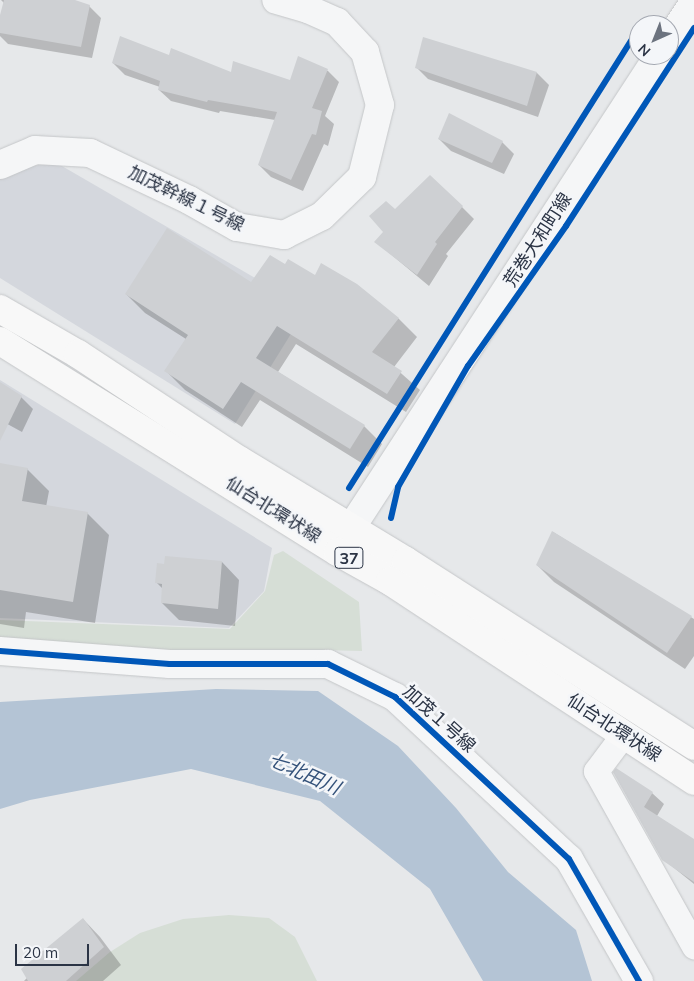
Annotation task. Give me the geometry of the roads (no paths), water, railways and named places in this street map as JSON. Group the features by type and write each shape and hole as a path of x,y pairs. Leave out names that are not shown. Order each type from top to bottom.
{"main road":[{"name":"仙台北環状線","path":"0,310 78,354 239,460 351,528 694,746"},
{"name":"仙台北環状線","path":"0,340 338,552 398,587 694,781"}],"street":[{"name":"加茂幹線１号線","path":"0,165 35,150 90,153 189,200 237,227 284,235 322,216 362,177 380,105 365,52 337,22 308,9 276,0"},
{"path":"679,25 694,2"},
{"name":"荒巻大和町線","path":"338,552 351,528 652,65"},
{"name":"加茂１号線","path":"0,652 170,664 328,664 395,697 569,858 639,981"},
{"path":"624,735 596,771 664,896 694,946"},
{"path":"664,896 694,913"}],"water":[{"name":"七北田川","path":"216,689 318,691 398,746 456,808 508,872 576,930 592,981 483,981 430,889 320,801 191,769 30,800 0,809 0,702"}]}
